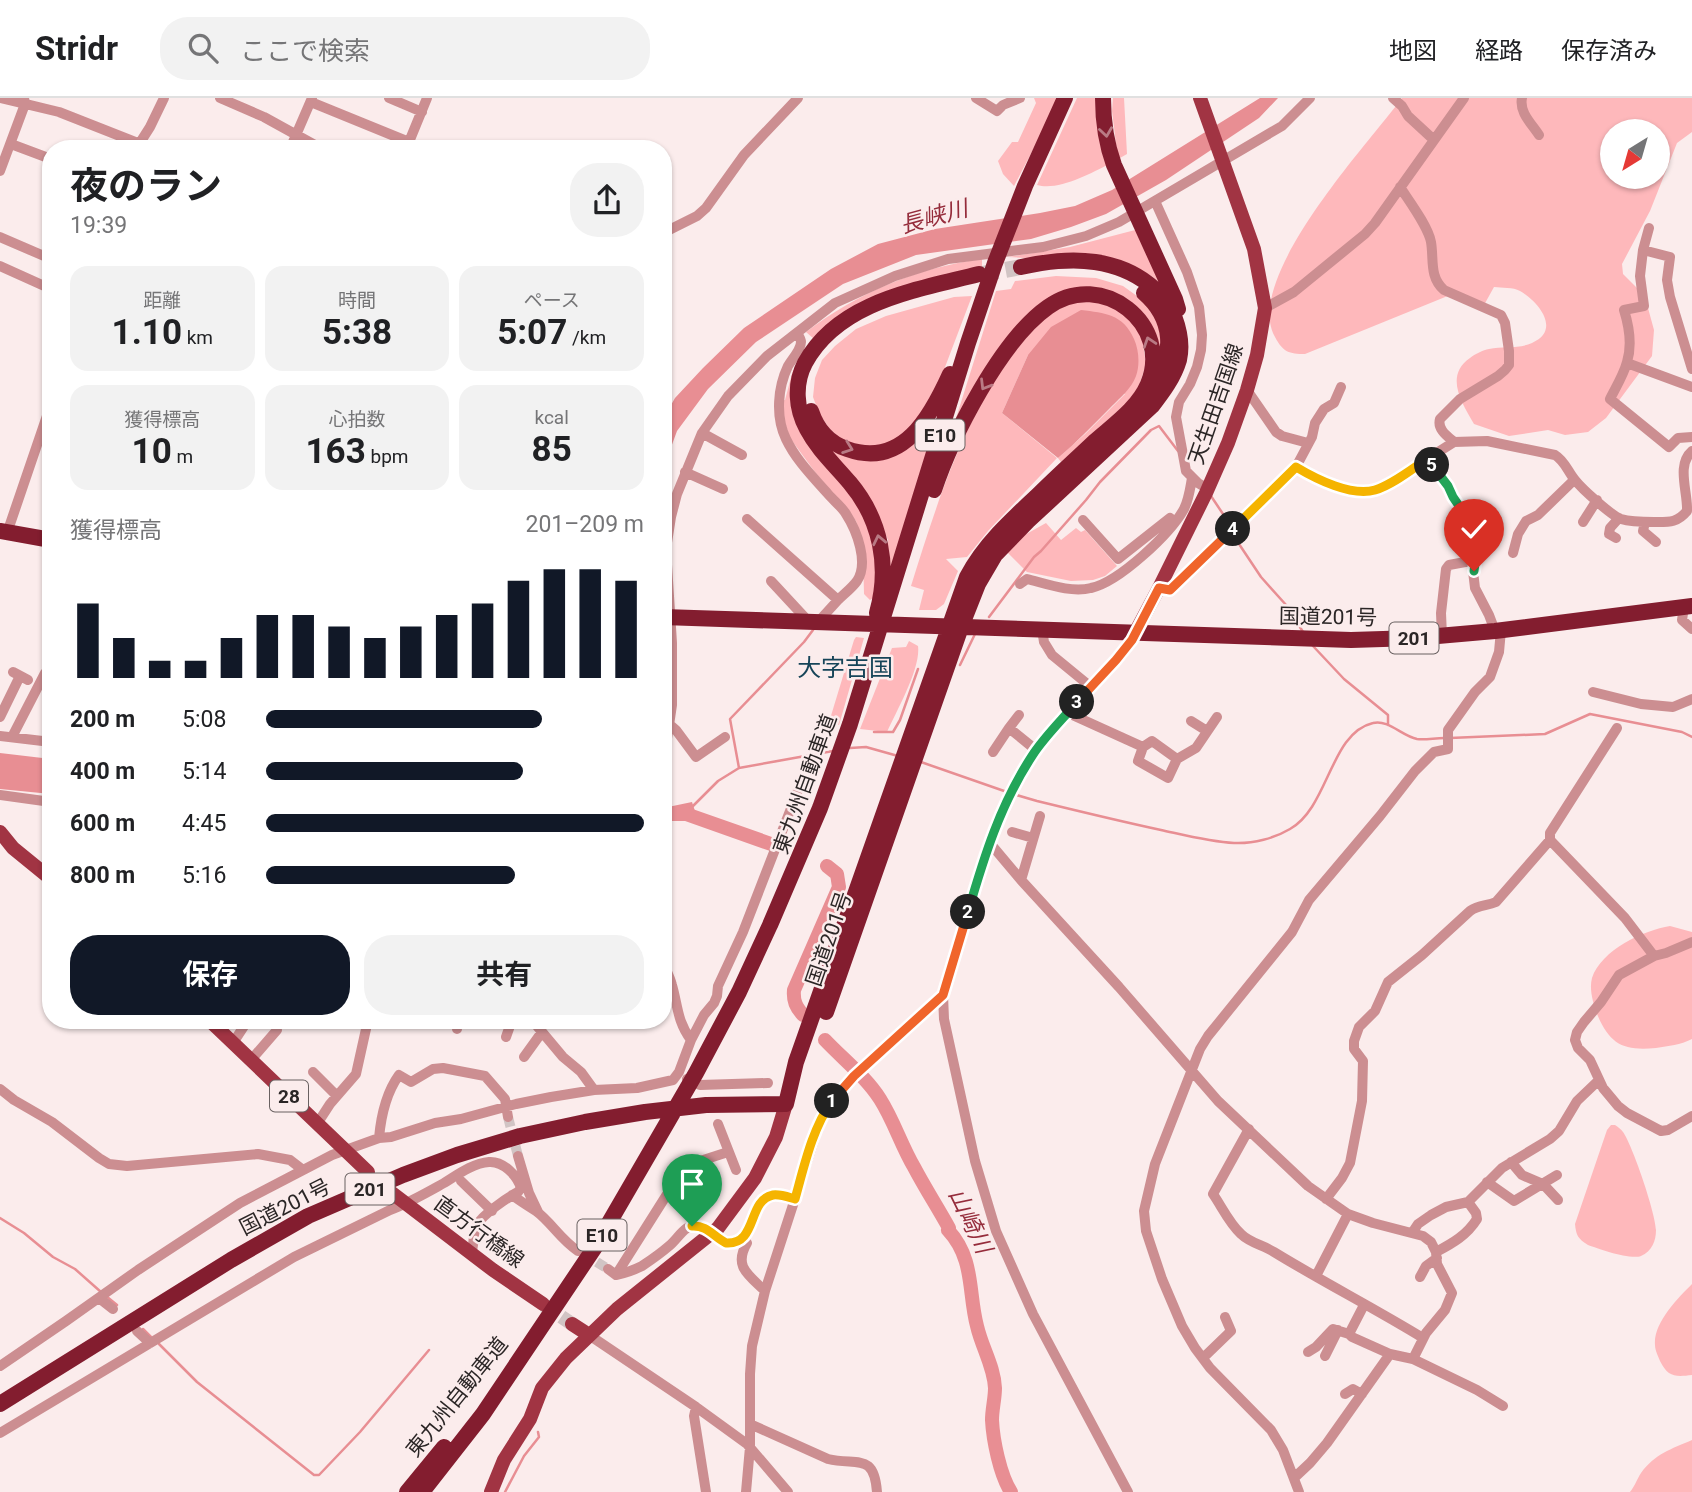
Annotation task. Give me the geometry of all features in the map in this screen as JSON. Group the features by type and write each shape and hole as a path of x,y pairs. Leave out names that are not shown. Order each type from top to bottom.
{"highway":[{"name":"E10","path":"883,608 907,542 995,263 1025,186 1065,98"},
{"path":"955,626 995,555 1152,406 1175,371 1182,330 1175,299 1108,149 1103,98"},
{"path":"955,626 967,577 986,547 1150,390 1161,374 1168,352 1164,318 1147,295 1132,285 1082,270 1019,272 1046,262 1079,261 1096,262 1140,277 1169,305 1181,346"},
{"path":"883,608 881,551 876,528 867,507 852,485 818,447 807,428 800,411 798,381 811,353 833,328 848,318 866,308 913,291 978,279 862,321 839,336 817,359 808,385 808,398 811,413 825,436 844,448 864,453 887,451 899,446 927,419 938,400 981,303"},
{"path":"907,542 922,527 940,472 953,444 1002,356 1034,318 1062,298 1077,294 1107,296 1132,312 1140,323 1150,342 1152,371 1144,393 1133,408"},
{"path":"4,532 42,538"},
{"name":"国道201号","path":"672,617 1351,640 1498,631 1688,607"},
{"name":"東九州自動車道","path":"422,1492 482,1414 595,1247 696,1073 771,925 798,864 832,774 883,608"},
{"name":"国道201号","path":"0,1404 231,1260 308,1216 403,1175 520,1136 585,1122 706,1105 786,1104 796,1062 909,760 955,626"},
{"name":"東九州自動車道","path":"407,1492 540,1327"}],"main road":[{"name":"天生田吉国線","path":"1135,633 1208,489 1228,443 1247,390 1265,308 1254,249 1203,104"},
{"path":"0,832 13,848 42,872"},
{"name":"28","path":"218,1029 368,1172"},
{"path":"491,1492 504,1460 530,1419 542,1388 566,1358 617,1309 718,1228 755,1178 776,1137 786,1104"},
{"name":"直方行橋線","path":"392,1193 471,1254 543,1304"},
{"path":"572,1324 589,1335"}],"street":[{"path":"1,98 24,101 59,113 123,140"},
{"path":"141,140 164,98"},
{"path":"220,98 264,117 306,140"},
{"path":"389,98 422,112"},
{"path":"410,140 428,98"},
{"path":"672,228 697,216 706,208 744,155 798,98"},
{"path":"976,98 997,111 1003,105 1020,98"},
{"path":"672,513 685,472 702,433 728,396 767,356 835,303 895,276 948,258 1043,247 1086,236 1119,222 1282,127 1310,98"},
{"path":"1393,98 1434,140"},
{"path":"1265,308 1294,292 1365,234 1464,98"},
{"path":"1522,98 1520,103 1523,113 1539,135"},
{"path":"293,140 311,100 395,140"},
{"path":"0,171 24,101"},
{"path":"11,144 42,156"},
{"path":"1400,187 1431,239 1437,284 1444,290 1501,315 1505,323 1509,365 1460,400 1440,419 1440,427 1454,442"},
{"path":"1155,201 1187,272 1199,307 1201,351 1190,384 1179,402 1176,417 1186,471 1208,489"},
{"path":"1649,228 1640,276 1644,306 1624,310 1628,324 1627,363 1610,399 1669,447 1678,438 1692,437"},
{"path":"0,237 42,255"},
{"path":"1643,250 1670,257 1667,280 1670,297 1692,369"},
{"path":"0,266 42,285"},
{"path":"771,581 813,622 856,582 861,572 861,557 855,533 846,513 802,464 784,435 779,403 781,386 789,365 802,345 797,333"},
{"path":"1627,363 1692,387"},
{"path":"1159,588 1170,590 1296,467 1315,423 1324,409 1334,403 1341,387"},
{"path":"1247,390 1276,432 1308,443"},
{"path":"4,532 42,429"},
{"path":"702,433 742,455"},
{"path":"1296,467 1323,481 1358,492 1374,491 1454,442 1488,441 1555,455 1561,459 1574,480 1619,518 1673,523 1687,511 1685,460 1692,451"},
{"path":"1299,1492 1283,1450 1271,1430 1203,1358 1182,1326 1146,1231 1144,1211 1155,1164 1191,1070 1208,1036 1292,932 1309,900 1415,771 1434,752 1448,749 1448,730 1475,692 1490,677 1502,640 1475,588 1474,534 1470,522 1448,486 1427,459"},
{"path":"685,472 723,489"},
{"path":"1020,584 1027,579 1082,590 1104,584 1141,558 1175,522 1188,499 1192,478"},
{"path":"1513,553 1518,534 1526,521 1538,515 1574,480"},
{"path":"1583,522 1597,500"},
{"path":"1083,520 1118,559 1170,518 1175,522"},
{"path":"1616,538 1609,534 1619,518"},
{"path":"747,519 838,600"},
{"path":"1645,522 1643,531 1656,542"},
{"path":"1442,636 1441,613 1446,569 1449,565 1476,560"},
{"path":"1688,607 1682,620 1692,629"},
{"path":"1042,629 1044,642 1052,655 1091,687"},
{"path":"1128,1492 1033,1314 996,1231 975,1161 944,1019 943,995 989,842 1017,780 1036,750 1116,660 1135,633"},
{"path":"0,717 21,676"},
{"path":"12,737 42,679"},
{"path":"1593,692 1641,704 1673,707 1692,699"},
{"path":"1068,712 1143,747"},
{"path":"992,752 1019,715"},
{"path":"1177,759 1152,741 1143,747 1138,761 1168,778 1177,759 1196,748 1217,717"},
{"path":"1191,721 1207,731"},
{"path":"672,727 696,757 725,737"},
{"path":"1326,1199 1350,1163 1362,1101 1363,1061 1354,1049 1354,1041 1360,1027 1374,1011 1388,982 1470,911 1478,906 1496,902 1550,840 1550,833 1617,728"},
{"path":"1009,729 1036,750"},
{"path":"0,736 42,741"},
{"path":"0,1366 240,1203 332,1156 380,1138 435,1123 507,1111 594,1090 637,1088 673,1080 679,1072 691,1040 714,1003 718,986 743,932 802,780"},
{"path":"0,795 42,801"},
{"path":"1021,880 1040,816"},
{"path":"1012,832 1033,838"},
{"path":"1550,840 1625,918 1654,956"},
{"path":"989,842 1218,1101 1308,1186 1348,1214 1423,1236 1432,1242 1437,1264 1452,1293 1445,1310 1423,1338 1413,1359"},
{"path":"1692,943 1654,956 1619,975 1577,1032 1575,1040 1578,1048 1590,1059 1599,1080 1618,1106 1627,1113 1661,1131 1668,1130 1692,1116"},
{"path":"672,984 682,1028 691,1040"},
{"path":"746,1492 750,1447 752,1346 765,1291 817,1131 830,1105 854,1076 943,995"},
{"path":"233,1043 242,1029"},
{"path":"317,1124 356,1074 366,1029"},
{"path":"506,1037 509,1029"},
{"path":"540,1029 581,1072 594,1090"},
{"path":"251,1060 277,1030"},
{"path":"524,1057 542,1032"},
{"path":"380,1138 385,1105 392,1085 399,1075 411,1082 433,1069 443,1068 485,1076 505,1099 507,1111"},
{"path":"313,1072 337,1096"},
{"path":"679,1072 700,1085 768,1083"},
{"path":"1412,1233 1418,1224 1431,1215 1468,1202 1511,1162 1550,1139 1559,1131 1584,1093 1599,1080"},
{"path":"0,1089 52,1122 109,1164 127,1166 258,1154 290,1160 303,1170"},
{"path":"718,1124 736,1170"},
{"path":"1249,1129 1213,1194 1241,1234 1423,1338"},
{"path":"728,1152 683,1169 612,1272 631,1272 669,1246 685,1229 692,1226 705,1227 722,1241 731,1244 739,1242 767,1197 780,1195 795,1199"},
{"path":"518,1156 538,1212 578,1251"},
{"path":"0,1433 294,1257 406,1204 485,1162 500,1164 513,1174 521,1188 475,1227 471,1254"},
{"path":"1511,1162 1522,1175 1543,1184 1558,1200"},
{"path":"1487,1182 1514,1201 1557,1175"},
{"path":"461,1181 492,1211"},
{"path":"513,1195 538,1212"},
{"path":"1420,1277 1437,1255 1470,1230 1477,1219 1468,1202"},
{"path":"1316,1276 1348,1214"},
{"path":"747,1243 742,1252 743,1268 765,1291"},
{"path":"99,1298 113,1309"},
{"path":"1325,1356 1364,1305"},
{"path":"1203,1358 1231,1331 1225,1317"},
{"path":"1308,1352 1333,1329 1344,1332 1390,1354 1413,1359 1477,1390 1503,1406"},
{"path":"137,1331 150,1343"},
{"path":"589,1335 750,1447 788,1492"},
{"path":"1294,1478 1310,1463 1390,1354"},
{"path":"1345,1394 1353,1389 1362,1394"},
{"path":"696,1407 694,1416 706,1492"},
{"path":"750,1424 828,1459 853,1461 869,1467 874,1473 877,1492"}],"shaded area":[{"path":"1034,98 1060,98 1014,186 1003,174 998,161 1012,142 1018,142 1036,103"},
{"path":"1077,98 1100,98 1109,164 1064,184 1037,185"},
{"path":"1113,98 1124,98 1127,154 1120,158 1112,111"},
{"path":"1260,98 1278,98 1259,118 1166,180 1106,214 1031,239 916,255 843,284 756,342 708,389 677,431 672,445 672,403 675,398 744,328 831,269 878,244 935,229 1075,206 1112,190"},
{"path":"1402,98 1692,98 1692,132 1677,143 1670,161 1670,119 1600,119 1600,189 1659,189 1622,264 1623,274 1642,293 1654,330 1652,356 1606,418 1588,432 1565,435 1548,430 1509,436 1474,424 1458,390 1458,373 1462,365 1484,350 1532,343 1545,331 1546,323 1540,308 1527,296 1511,288 1494,287 1484,305 1455,293 1305,354 1284,349 1275,337 1270,312 1276,282 1313,213"},
{"path":"1139,229 1161,285 1153,277 1129,264 1079,253 1008,257 1070,247"},
{"path":"982,259 982,268 933,280 814,339 806,332 847,305 889,284 934,269"},
{"path":"1056,276 1096,278 1123,286 1151,306 1162,330 1160,354 1147,320 1122,297 1099,289 1077,287 1038,305 952,431 996,291 1011,289 1015,281"},
{"path":"972,296 931,404 902,437 883,446 857,446 842,440 829,428 813,397 815,378 822,360 835,346 856,329 886,316 954,297"},
{"path":"1103,301 1129,316 1142,338 1146,364 1139,386 1130,400 1061,462 1058,458 1125,394 1028,355 1002,413 1057,458 967,557 946,559 958,571 944,604 936,610 919,610 924,590 911,586 943,489 986,395 1004,366 1048,315 1069,302"},
{"path":"1081,310 1112,316 1124,324 1136,343 1138,367 1134,381 1126,392 1058,458 1002,413 1028,355 1051,327"},
{"path":"793,370 792,403 852,494 875,541 875,597 870,600 864,594 863,551 856,521 790,438 781,401 785,400"},
{"path":"937,418 892,572 888,571 888,540 869,498 828,449 859,460 882,459 913,443"},
{"path":"1046,523 1061,540 1076,528 1081,532 1085,530 1117,566 1105,576 1093,580 1071,581 1027,572 1006,551 1021,537"},
{"path":"856,637 864,638 839,725 831,723 830,719"},
{"path":"909,641 918,646 916,666 887,732 860,729 892,648 906,647"},
{"path":"0,753 42,758 42,793 0,789"},
{"path":"692,802 695,811 686,817 672,819 672,806"},
{"path":"1670,926 1692,932 1692,1039 1656,1048 1635,1048 1619,1044 1607,1033 1597,1014 1591,987 1592,978 1604,959 1614,950 1636,937"},
{"path":"1611,1125 1623,1132 1632,1150 1655,1222 1654,1242 1641,1256 1622,1255 1588,1245 1580,1239 1576,1231 1575,1224"},
{"path":"1692,1284 1692,1375 1677,1376 1669,1373 1660,1361 1655,1337 1668,1311"},
{"path":"1692,1440 1692,1492 1630,1492 1652,1461"}],"waterway":[{"path":"989,617 1034,557 1100,482 1151,430 1159,426 1178,451"},
{"path":"1211,496 1228,526"},
{"path":"1233,535 1261,577 1287,606 1303,632"},
{"path":"739,768 730,719 813,630"},
{"path":"960,665 975,634"},
{"path":"1313,646 1344,679 1388,715 1388,725"},
{"path":"874,732 893,732 918,669"},
{"path":"1450,738 1545,734 1590,714 1682,732 1692,737"},
{"path":"1013,794 1198,838 1249,842 1278,835 1303,819 1338,755 1347,741 1359,730 1379,722 1417,739 1444,738"},
{"path":"850,748 866,747 898,756"},
{"path":"691,808 718,781 739,768 833,751"},
{"path":"921,762 1007,792"},
{"name":"山崎川","path":"672,814 686,814 771,844"},
{"name":"山崎川","path":"803,1015 796,1004 794,990 839,887 837,874 827,866"},
{"name":"山崎川","path":"825,1040 880,1099 909,1159 963,1253 974,1314 994,1380 992,1420 1000,1467 1011,1492"},
{"path":"0,1218 24,1233 53,1257 75,1269 101,1292"},
{"path":"106,1296 117,1305"},
{"path":"143,1329 151,1337"},
{"path":"159,1344 197,1382 314,1475 319,1475 360,1432 429,1350"},
{"path":"505,1492 524,1456 539,1437 538,1432"}],"tunnel":[{"path":"982,274 1021,267"},
{"path":"508,1117 518,1156"},
{"path":"584,1254 608,1269"},
{"path":"544,1305 572,1324"}],"district":[{"name":"大字吉国","path":"845,668"}],"route":[{"path":"692,1226 705,1227 726,1243 739,1242 767,1197 780,1195 795,1199 823,1115 840,1091 943,995 989,842 1017,780 1033,754 1132,640 1159,588 1170,590 1296,467 1312,477 1358,492 1374,491 1427,459 1448,486 1470,522 1476,556 1474,571"}],"water label":[{"name":"長峡川","path":"934,217"}]}
